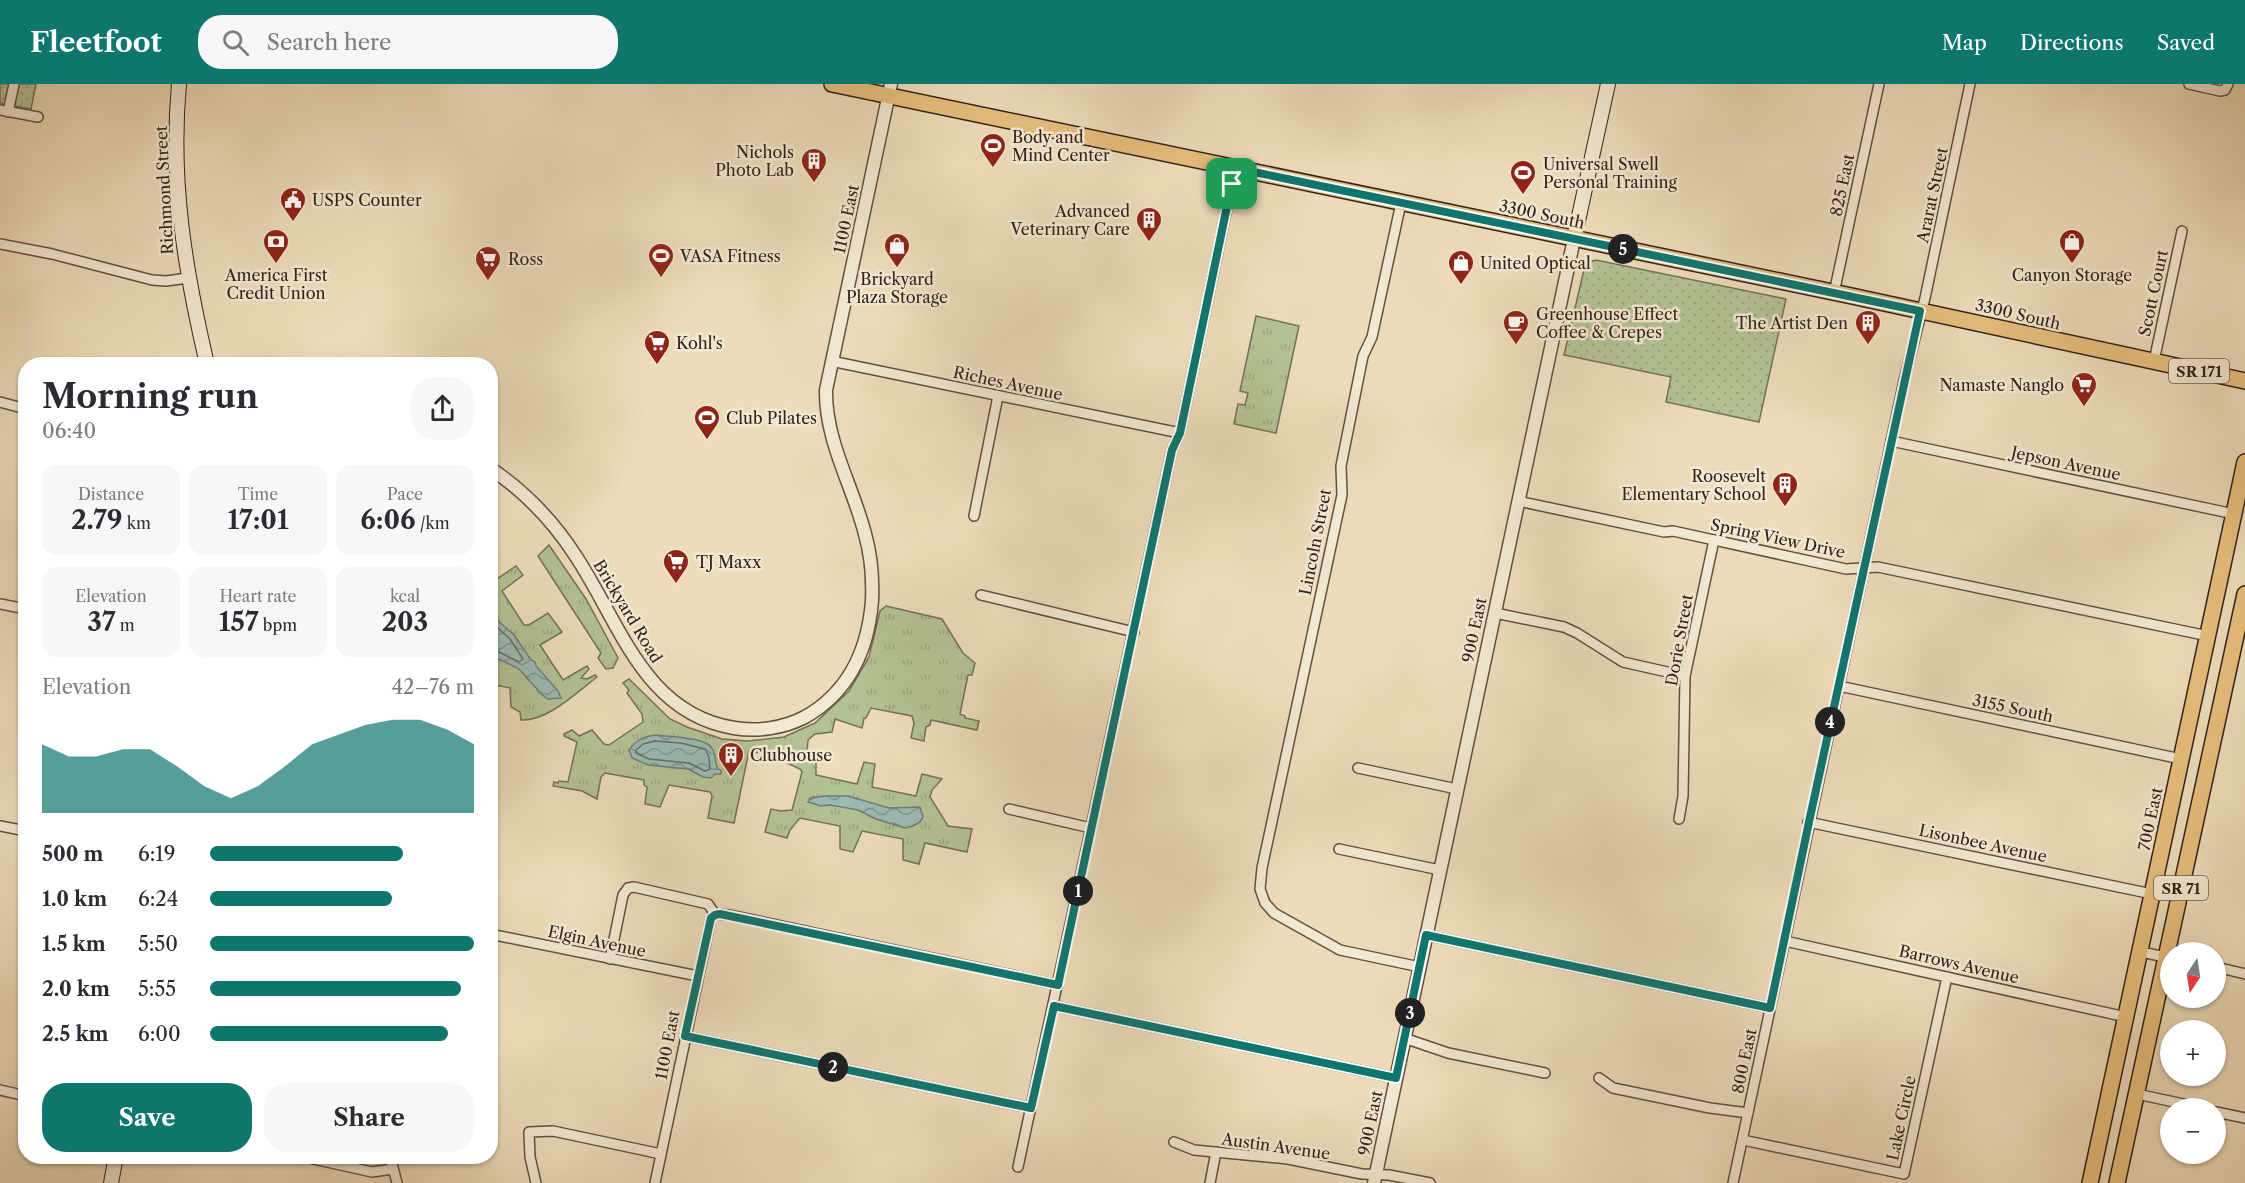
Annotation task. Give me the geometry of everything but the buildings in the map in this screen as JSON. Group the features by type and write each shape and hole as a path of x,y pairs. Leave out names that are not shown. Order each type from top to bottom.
{"main road":[{"name":"Richmond Street","path":"179,84 176,142 177,185 188,278 205,357"},
{"name":"3300 South","path":"832,84 890,90 1235,168 2245,381"},
{"name":"900 East","path":"1574,239 1608,84"},
{"name":"700 East","path":"2090,1183 2245,462"},
{"name":"SR 71","path":"2172,942 2243,615 2245,594"},
{"name":"SR 71","path":"2118,1183 2160,996"},
{"path":"111,1183 115,1164"}],"street":[{"path":"14,84 4,111 38,117"},
{"name":"825 East","path":"1834,293 1879,84"},
{"name":"Ararat Street","path":"1920,311 1970,84"},
{"path":"2189,84 2215,90 2227,87"},
{"name":"1100 East","path":"831,361 890,90"},
{"path":"1018,1167 1172,450 1180,433 1235,168"},
{"name":"Lincoln Street","path":"1401,203 1372,338 1363,356 1341,466 1342,495 1262,868 1260,889 1266,903 1274,913 1340,950 1420,967"},
{"name":"Scott Court","path":"2154,361 2182,231"},
{"name":"900 East","path":"1374,1179 1574,239"},
{"path":"0,244 52,254 157,281 188,278"},
{"name":"800 East","path":"1733,1183 1920,311"},
{"name":"Riches Avenue","path":"831,361 1180,433"},
{"name":"Brickyard Road","path":"498,475 534,505 559,533 590,579 641,668 677,705 708,722 730,728 753,730 786,724 800,719 826,702 849,678 864,647 870,619 872,582 868,543 827,418 826,390 831,361"},
{"path":"974,516 998,396"},
{"path":"0,402 18,407"},
{"name":"Jepson Avenue","path":"1891,441 2234,514"},
{"name":"Spring View Drive","path":"1518,501 1664,532 1673,531 1845,569 1878,567 2208,636"},
{"name":"Dorie Street","path":"1679,819 1683,796 1685,676 1714,540"},
{"path":"981,595 1134,632"},
{"path":"0,604 18,607"},
{"path":"1494,613 1564,627 1623,662 1685,676"},
{"name":"3155 South","path":"1839,686 2181,759"},
{"path":"1358,768 1458,789"},
{"path":"1009,809 1091,828"},
{"name":"Lisonbee Avenue","path":"1809,822 2152,894"},
{"path":"0,826 18,829"},
{"path":"1339,849 1440,870"},
{"path":"610,959 623,896 628,888 634,887 708,903 715,915 730,915 1058,985"},
{"name":"1100 East","path":"655,1183 698,976 711,918 715,915"},
{"path":"1426,935 1770,1008"},
{"name":"Elgin Avenue","path":"498,936 698,976"},
{"name":"Barrows Avenue","path":"1785,941 2126,1017"},
{"path":"2141,952 2160,955"},
{"path":"2226,969 2245,974"},
{"name":"Lake Circle","path":"1743,1140 1904,1174 1947,977"},
{"path":"1054,1006 1396,1078"},
{"path":"685,1036 1031,1108"},
{"path":"1404,1038 1448,1053 1545,1073"},
{"path":"1599,1078 1613,1088 1710,1108 1748,1113"},
{"path":"0,1090 18,1094"},
{"path":"2137,1094 2160,1099"},
{"path":"2226,1114 2245,1118"},
{"path":"536,1183 530,1157 529,1132 553,1131 661,1154"},
{"name":"Austin Avenue","path":"1174,1142 1194,1150 1293,1160 1362,1174 1374,1179"},
{"path":"1210,1183 1216,1152"},
{"path":"336,1164 372,1172 393,1169"},
{"path":"392,1164 397,1183"},
{"path":"1374,1179 1389,1174 1430,1183"}],"green space":[{"path":"0,84 36,84 31,109 0,103"},
{"path":"1588,260 1786,299 1759,422 1666,402 1671,377 1564,355"},
{"path":"1256,316 1299,326 1276,433 1234,424 1238,404 1245,405 1248,393 1240,391"},
{"path":"549,545 586,599 618,658 613,668 606,669 598,658 601,653 538,556"},
{"path":"516,566 523,575 502,591 524,625 529,625 548,613 562,632 540,645 563,680 587,666 589,669 581,678 587,679 595,675 597,677 551,711 531,719 521,720 520,712 511,707 510,688 498,685 498,578"},
{"path":"886,606 942,619 963,653 975,663 972,675 968,675 960,714 965,718 979,721 977,730 931,720 930,725 926,727 924,741 911,738 914,723 912,716 871,708 864,718 862,728 835,719 832,732 815,734 808,740 807,752 816,754 816,775 857,784 864,762 875,764 872,787 916,796 922,774 942,779 932,790 930,797 948,826 972,829 967,852 925,843 919,864 903,860 903,839 862,831 853,852 840,849 840,826 800,818 790,830 787,838 765,832 771,809 792,810 802,772 783,761 785,754 749,751 734,823 708,818 712,796 710,792 669,785 660,807 645,804 647,787 644,785 644,780 605,773 601,777 597,799 582,791 553,786 554,782 568,782 577,742 564,734 572,730 579,736 592,730 604,744 609,745 643,722 642,714 627,693 629,690 623,683 629,679 670,719 722,739 748,741 784,737 815,723 849,691 869,657 880,611"}],"water":[{"path":"498,621 514,635 561,698 548,699 538,692 518,668 498,659"},
{"path":"656,735 694,739 707,744 713,750 721,774 715,774 711,778 703,777 688,769 648,765 632,758 629,750 637,741"},
{"path":"848,796 889,808 920,807 923,817 920,822 905,828 876,819 858,810 830,805 821,806 808,802 810,798"}],"place":[{"name":"Body and Mind Center","path":"993,169"},
{"name":"Nichols Photo Lab","path":"814,184"},
{"name":"Universal Swell Personal Training","path":"1523,196"},
{"name":"USPS Counter","path":"293,223"},
{"name":"Advanced Veterinary Care","path":"1149,243"},
{"name":"America First Credit Union","path":"276,265"},
{"name":"Canyon Storage","path":"2072,265"},
{"name":"Brickyard Plaza Storage","path":"897,269"},
{"name":"VASA Fitness","path":"661,279"},
{"name":"Ross","path":"488,282"},
{"name":"United Optical","path":"1461,286"},
{"name":"Greenhouse Effect Coffee & Crepes","path":"1516,346"},
{"name":"The Artist Den","path":"1868,346"},
{"name":"Kohl's","path":"657,366"},
{"name":"Namaste Nanglo","path":"2084,408"},
{"name":"Club Pilates","path":"707,441"},
{"name":"Roosevelt Elementary School","path":"1785,508"},
{"name":"TJ Maxx","path":"676,585"},
{"name":"Clubhouse","path":"731,778"}],"route":[{"path":"1235,168 1920,311 1770,1008 1426,935 1396,1078 1054,1006 1031,1108 685,1036 711,918 720,914 1058,985 1172,450 1180,433 1232,184 1235,168"}]}
